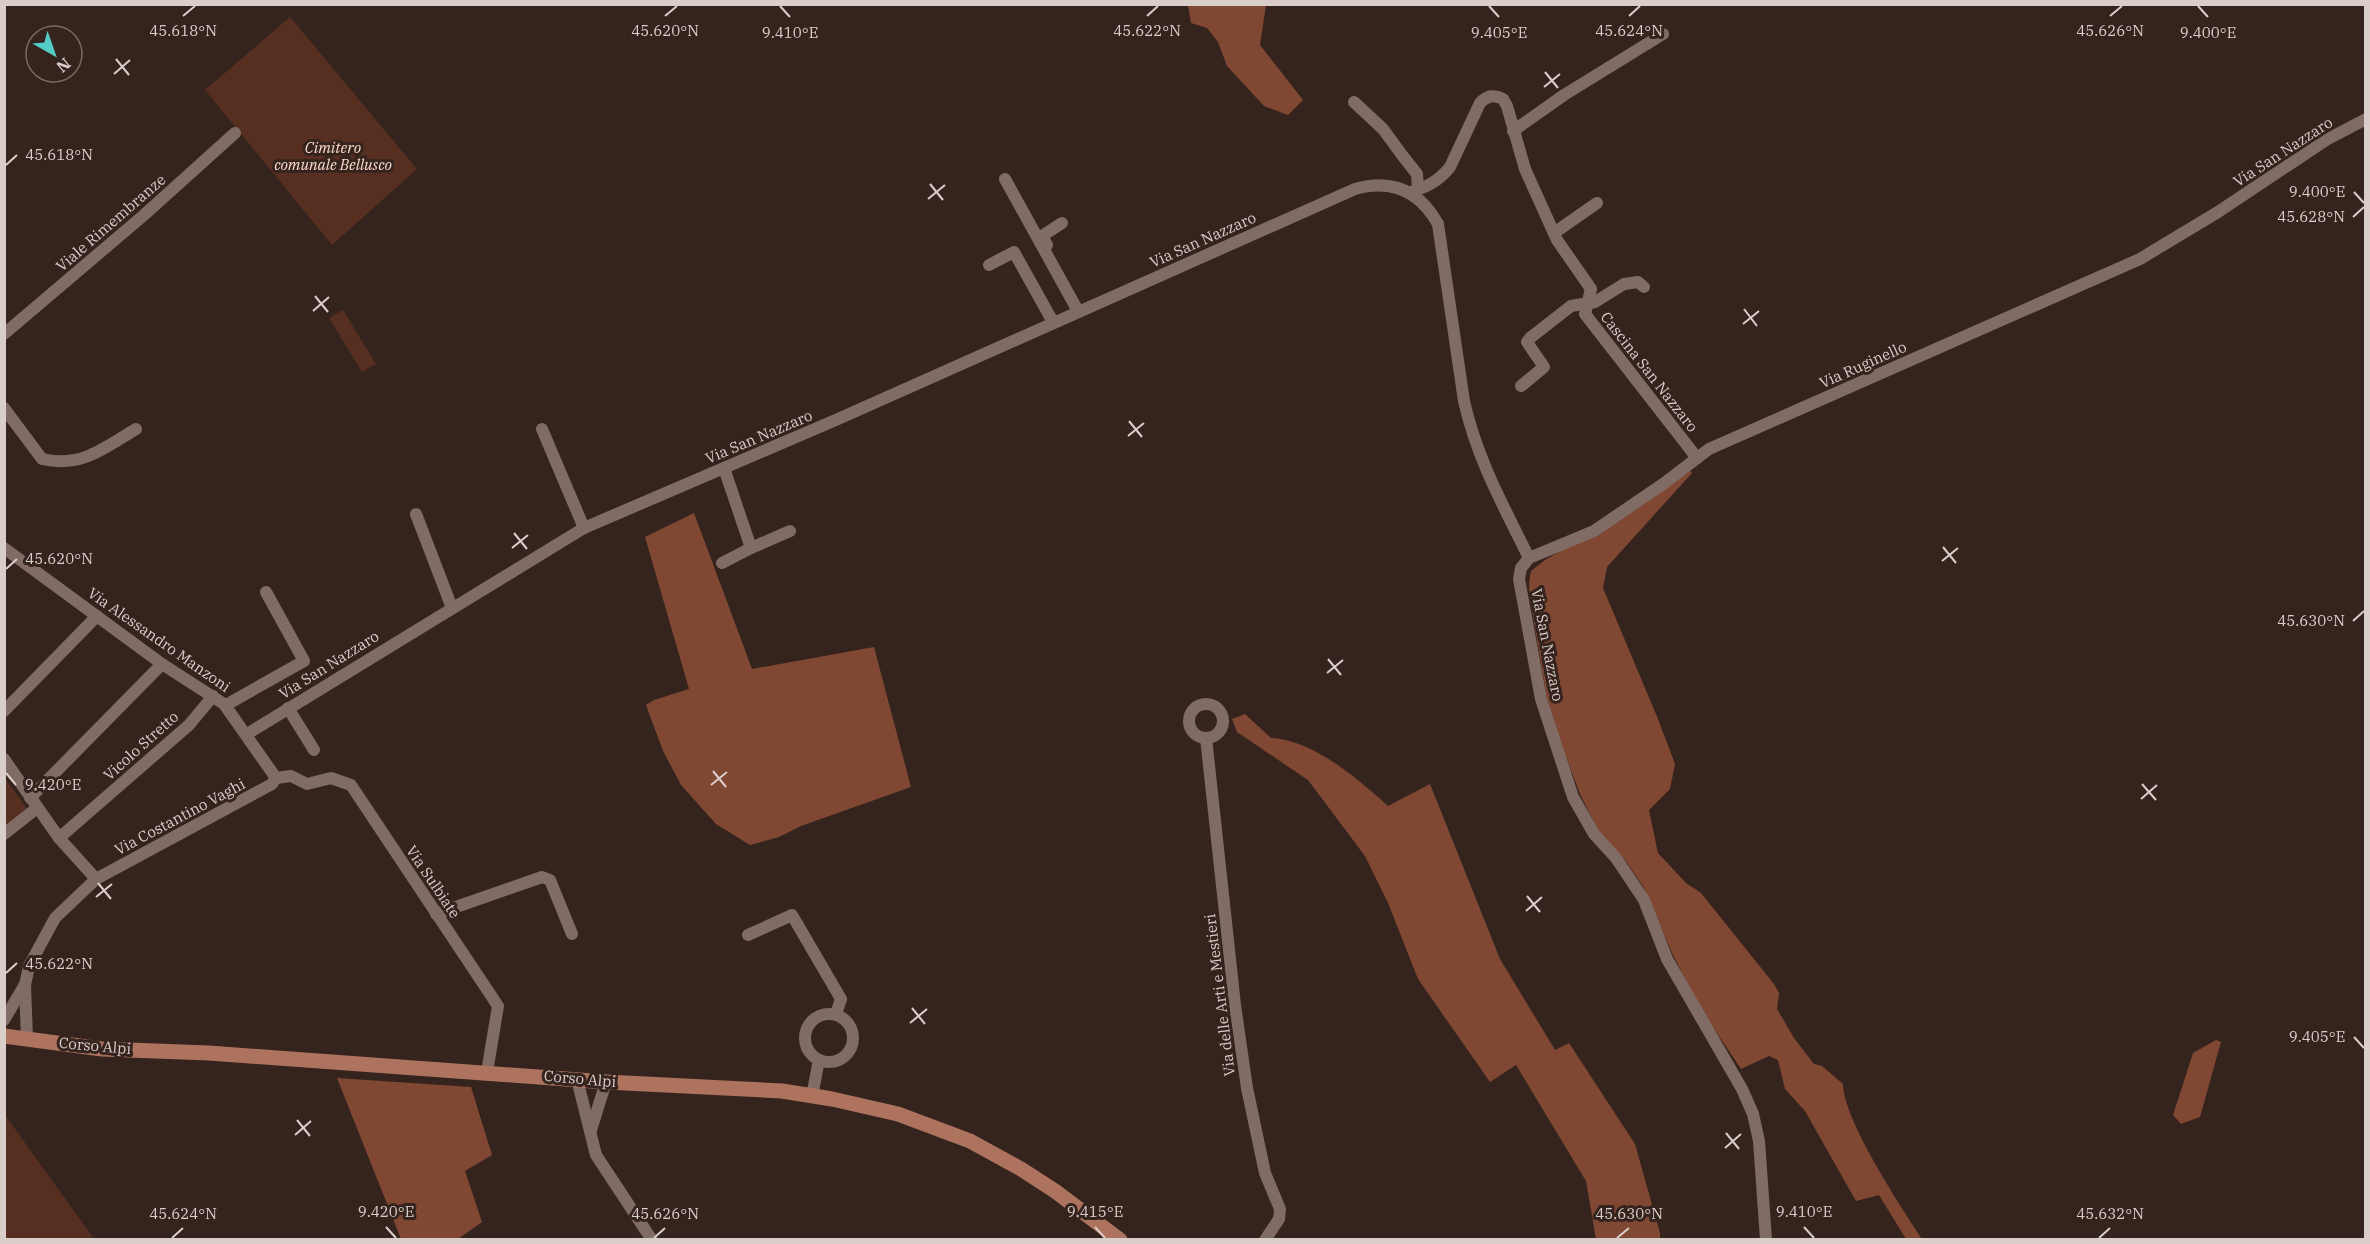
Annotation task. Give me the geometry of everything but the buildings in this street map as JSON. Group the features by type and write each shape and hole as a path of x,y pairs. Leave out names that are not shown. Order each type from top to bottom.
{"main road":[{"name":"Corso Alpi","path":"4,1036 102,1049 209,1053 606,1082 782,1091 868,1106 898,1114 970,1141 1055,1191 1120,1239"}],"street":[{"path":"1514,131 1574,89 1663,34"},
{"path":"1413,191 1438,181 1450,167 1480,103 1485,98 1493,96 1503,99 1507,106 1525,170 1555,237 1597,203"},
{"path":"1354,102 1383,129 1417,174 1413,191"},
{"name":"Via San Nazzaro","path":"2218,212 2326,140 2366,119"},
{"name":"Viale Rimembranze","path":"4,334 144,215 235,133"},
{"path":"1005,179 1081,310"},
{"name":"Via San Nazzaro","path":"247,734 584,528 1355,189 1382,184 1413,191 1438,224 1464,401 1471,429 1482,463 1529,558 1521,568 1519,579 1542,699 1565,777 1573,797 1594,834 1616,858 1644,900 1667,959 1742,1089 1756,1122 1766,1239"},
{"name":"Via Ruginello","path":"1529,558 1594,531 1709,449 2140,259 2218,212"},
{"path":"1062,223 1042,236 1081,310"},
{"name":"Cascina San Nazzaro","path":"1555,237 1592,289 1585,314 1696,458"},
{"path":"989,265 1014,252 1053,322"},
{"name":"Cascina San Nazzaro","path":"1521,386 1544,367 1527,342 1530,338 1571,306 1595,302 1624,284 1638,282 1644,287"},
{"path":"4,408 42,459 56,462 81,460 136,429"},
{"path":"542,429 584,528"},
{"path":"724,468 751,548"},
{"path":"416,514 452,608"},
{"path":"722,563 790,531"},
{"name":"Via Alessandro Manzoni","path":"4,548 162,664 226,705 276,778"},
{"path":"226,705 303,661 266,592"},
{"path":"4,711 97,616"},
{"path":"4,834 162,664"},
{"name":"Vicolo Stretto","path":"59,838 189,725 213,696"},
{"path":"288,708 314,750"},
{"name":"Via delle Arti e Mestieri","path":"1206,738 1235,1005 1247,1088 1265,1173 1280,1209 1279,1219 1265,1239"},
{"path":"4,759 59,838 96,879"},
{"name":"Via Sulbiate","path":"276,778 291,776 307,784 331,778 351,785 498,1006 487,1072"},
{"name":"Via Costantino Vaghi","path":"25,985 29,966 55,918 96,879 272,784 276,778"},
{"path":"436,914 542,877 550,880 572,934"},
{"path":"748,935 792,915 841,999 836,1014"},
{"path":"4,1020 25,985"},
{"path":"25,985 27,1039"},
{"path":"836,1014 844,1018 853,1033 850,1050 837,1061 819,1060 807,1047 807,1029 818,1016 836,1014"},
{"path":"812,1096 819,1060"},
{"path":"577,1079 596,1155 652,1239"},
{"path":"591,1131 606,1082"}],"green space":[{"name":"Cimitero comunale Bellusco","path":"290,17 417,169 332,245 205,90"},
{"path":"343,310 376,364 362,372 329,318"},
{"path":"4,777 27,809 5,825 4,825"},
{"path":"5,1115 94,1239 5,1239"}],"shaded area":[{"path":"1188,5 1266,5 1260,45 1303,100 1288,115 1264,106 1227,66 1218,42 1207,28 1191,23"},
{"path":"1688,468 1692,473 1607,567 1603,588 1675,764 1670,789 1649,810 1658,853 1686,883 1701,893 1774,984 1779,993 1777,1009 1794,1038 1814,1064 1822,1066 1843,1084 1852,1118 1862,1140 1922,1239 1906,1239 1879,1195 1856,1201 1805,1111 1785,1089 1778,1060 1769,1056 1741,1069 1699,1006 1673,955 1644,888 1625,860 1599,832 1580,794 1560,741 1547,698 1530,599 1531,571"},
{"path":"694,513 752,669 874,647 911,787 801,826 779,837 750,845 716,824 681,785 663,751 646,705 654,700 689,689 645,537"},
{"path":"1245,714 1271,738 1287,740 1303,746 1334,762 1388,806 1430,784 1500,959 1555,1050 1569,1043 1635,1144 1660,1239 1596,1239 1586,1181 1516,1065 1490,1082 1418,979 1388,903 1365,856 1308,780 1237,732 1232,719"},
{"path":"2216,1040 2221,1042 2200,1117 2181,1124 2173,1115 2193,1053"},
{"path":"337,1078 471,1087 492,1155 465,1171 482,1222 458,1239 401,1239"}]}
